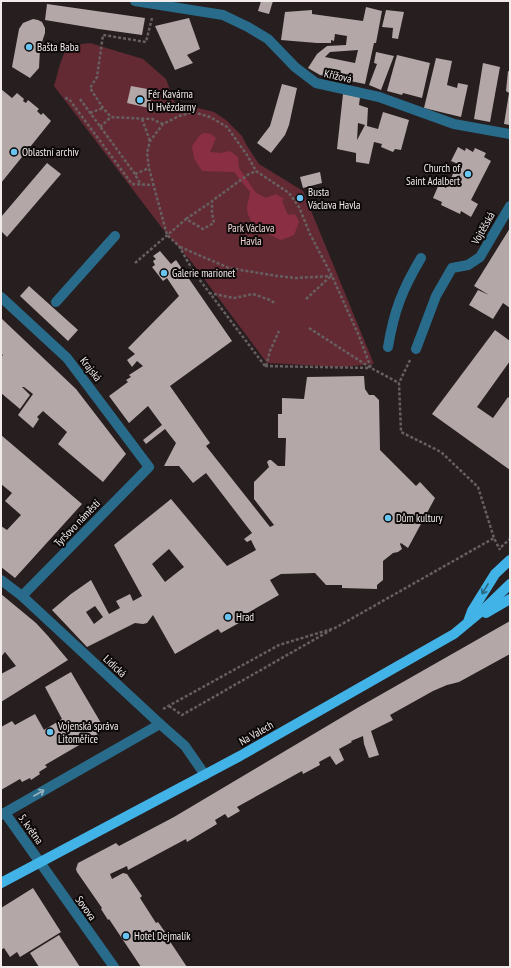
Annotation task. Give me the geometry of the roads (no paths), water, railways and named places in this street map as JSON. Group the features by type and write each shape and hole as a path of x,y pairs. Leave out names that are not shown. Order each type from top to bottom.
{"main road":[{"path":"467,624 472,611 495,574 510,560"},
{"name":"Na Valech","path":"1,883 205,775 454,634 483,610 510,584"},
{"path":"467,624 510,600"}],"street":[{"name":"Křížová","path":"135,1 223,15 268,39 295,67 316,83 379,97 454,124 510,134"},
{"name":"Vojtěšská","path":"416,349 436,296 452,268 468,265 480,257 510,206"},
{"path":"56,302 115,236"},
{"path":"388,347 392,323 399,300 408,279 421,258"},
{"name":"Krajská","path":"1,297 67,358 149,467"},
{"name":"Tyršovo náměstí","path":"22,596 149,467"},
{"name":"Lidická","path":"1,580 22,596 151,716 186,746 205,775"},
{"path":"3,814 160,724"},
{"name":"5. května","path":"3,814 40,862"},
{"name":"Sovova","path":"40,862 114,967"}],"place":[{"name":"Bašta Baba","path":"29,47"},
{"name":"Fér Kavárna U Hvězdarny","path":"140,100"},
{"name":"Oblastní archiv","path":"14,152"},
{"name":"Church of Saint Adalbert","path":"468,174"},
{"name":"Busta Václava Havla","path":"300,198"},
{"name":"Galerie marionet","path":"164,273"},
{"name":"Dům kultury","path":"388,518"},
{"name":"Hrad","path":"228,617"},
{"name":"Vojenská správa Litoměřice","path":"50,732"},
{"name":"Hotel Dejmalík","path":"126,936"}],"park label":[{"name":"Park Václava Havla","path":"251,234"}]}
